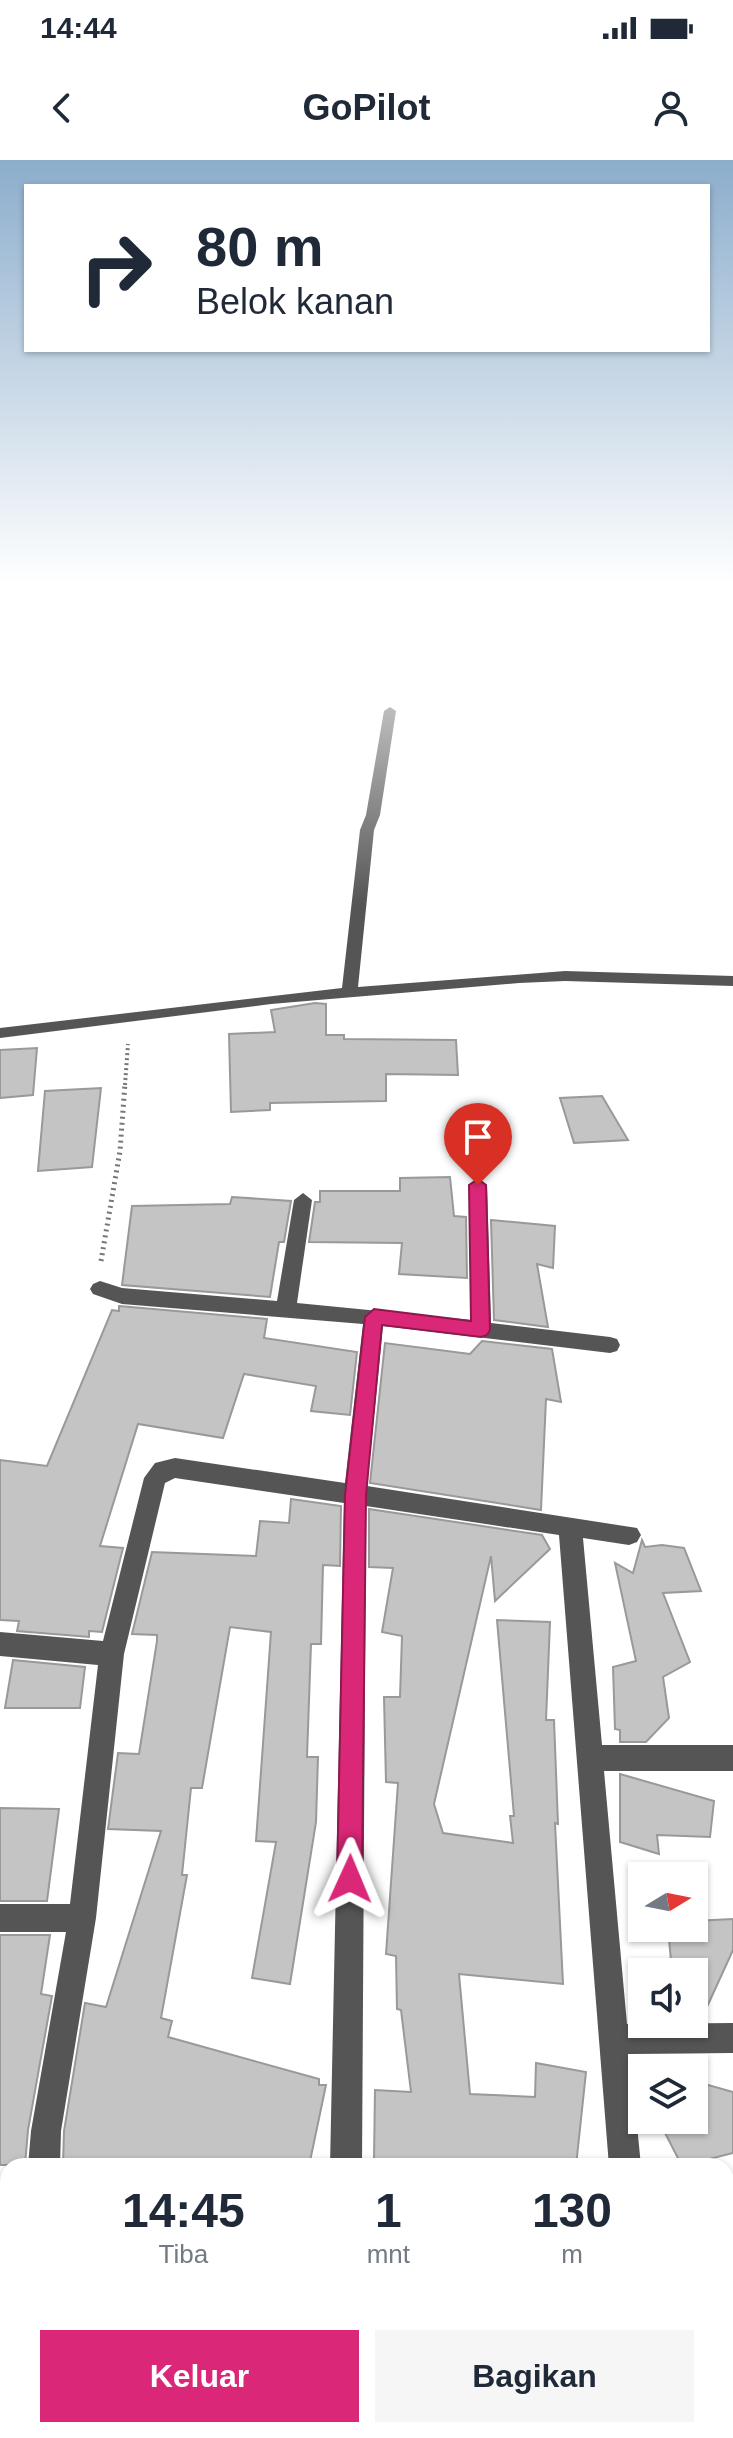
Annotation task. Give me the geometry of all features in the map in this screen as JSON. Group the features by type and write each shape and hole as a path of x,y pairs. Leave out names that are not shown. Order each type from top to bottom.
{"street":[{"path":"349,993 367,830 373,815 390,711"},
{"path":"0,1033 271,999 565,976 733,981"},
{"path":"478,1185 481,1330"},
{"path":"286,1309 303,1200"},
{"path":"100,1289 122,1296 374,1317 610,1345"},
{"path":"346,2158 355,1495 374,1317"},
{"path":"44,2158 46,2131 82,1918 112,1654 155,1478 163,1470 175,1468 629,1535"},
{"path":"570,1527 624,2158"},
{"path":"0,1644 112,1654"},
{"path":"590,1758 733,1758"},
{"path":"0,1918 82,1918"},
{"path":"614,2039 733,2038"}],"path":[{"path":"100,1289 98,1278 120,1151 130,1018"}],"building":[{"path":"326,1004 326,1035 344,1035 344,1039 456,1040 458,1075 386,1074 386,1101 270,1103 270,1110 231,1112 229,1034 275,1032 271,1010"},
{"path":"37,1048 33,1095 0,1098 0,1050"},
{"path":"101,1088 92,1167 38,1171 45,1091"},
{"path":"602,1096 628,1140 574,1143 560,1098"},
{"path":"450,1177 454,1216 466,1217 467,1278 399,1274 402,1243 309,1242 315,1202 320,1202 320,1191 400,1191 400,1178"},
{"path":"232,1197 291,1201 284,1242 279,1242 270,1297 122,1285 132,1206 230,1204"},
{"path":"491,1220 555,1226 553,1268 537,1264 548,1327 494,1320"},
{"path":"119,1306 267,1319 264,1338 357,1352 350,1415 311,1411 316,1386 244,1374 223,1438 138,1424 100,1546 123,1548 102,1632 89,1631 89,1637 17,1631 19,1621 0,1620 0,1460 47,1466 112,1310 119,1311"},
{"path":"482,1341 552,1349 561,1402 546,1399 541,1510 370,1483 385,1343 470,1354"},
{"path":"291,1499 341,1506 340,1566 323,1565 321,1644 311,1644 307,1757 318,1757 316,1822 290,1984 252,1978 276,1842 256,1841 271,1632 230,1627 202,1788 191,1788 182,1875 187,1875 161,2018 172,2021 168,2037 319,2079 319,2085 326,2085 311,2158 63,2158 64,2131 85,2003 106,2007 161,1831 108,1829 118,1753 139,1754 157,1641 157,1635 132,1634 152,1552 256,1556 260,1521 289,1523"},
{"path":"369,1509 542,1535 550,1549 495,1601 491,1556 434,1804 443,1833 513,1843 510,1816 514,1816 497,1620 550,1622 546,1720 554,1720 558,1824 555,1823 563,1984 459,1974 470,2094 535,2097 536,2063 586,2072 577,2158 374,2158 375,2090 411,2092 401,2010 397,2009 396,1956 386,1954 398,1783 386,1782 384,1697 400,1697 402,1636 382,1632 393,1568 369,1567"},
{"path":"642,1540 645,1547 662,1545 684,1548 701,1591 663,1593 690,1662 663,1677 669,1718 646,1742 620,1742 620,1730 615,1729 613,1667 636,1661 615,1563 633,1573"},
{"path":"13,1660 85,1667 80,1708 5,1708"},
{"path":"620,1774 714,1801 710,1837 657,1835 659,1854 620,1842"},
{"path":"0,1808 59,1809 47,1901 0,1901"},
{"path":"733,1919 733,1950 708,2005 708,1958 671,1958 669,1942 708,1942 708,1920"},
{"path":"0,1935 50,1935 41,1994 52,1996 26,2158 0,2158"},
{"path":"708,2085 733,2092 733,2153 713,2158 678,2158 666,2134 708,2134"}],"route":[{"path":"350,1879 355,1495 374,1317 481,1330 478,1185"}]}
